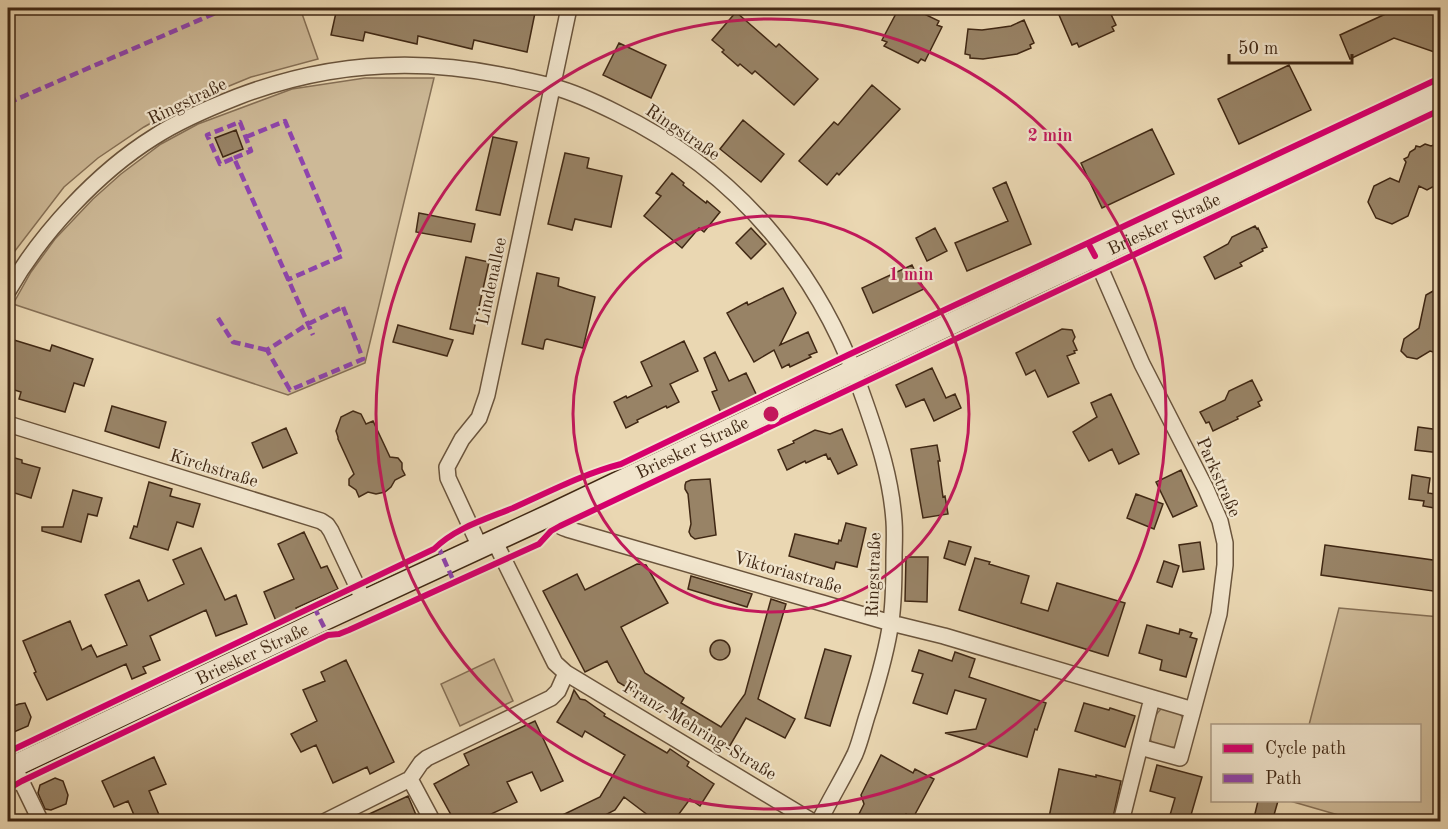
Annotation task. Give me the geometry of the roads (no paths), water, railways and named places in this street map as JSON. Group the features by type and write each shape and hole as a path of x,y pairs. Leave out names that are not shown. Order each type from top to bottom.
{"main road":[{"name":"Briesker Straße","path":"10,763 550,515 1440,94"}],"street":[{"name":"Lindenallee","path":"487,543 448,478 447,467 462,438 479,418 487,395 569,8"},
{"name":"Ringstraße","path":"8,291 42,240 79,199 111,168 154,137 186,119 256,90 323,72 354,68 441,66 478,70 552,86 586,98 647,128 687,153 745,203 803,272 824,306 853,370 883,453 891,492 894,524 891,623 878,681 856,752 819,822"},
{"name":"Parkstraße","path":"1095,256 1142,364 1206,489 1220,521 1225,543 1225,565 1219,614 1180,758 1140,747"},
{"name":"Kirchstraße","path":"8,424 321,521 331,531 364,601"},
{"name":"Viktoriastraße","path":"550,515 560,526 1193,710"},
{"path":"324,822 410,779 427,758 551,698 558,690 566,673 555,663 487,543"},
{"name":"Franz-Mehring-Straße","path":"566,673 813,822"},
{"path":"1121,822 1152,698"},
{"path":"10,763 42,822"},
{"path":"410,779 433,822"}]}
